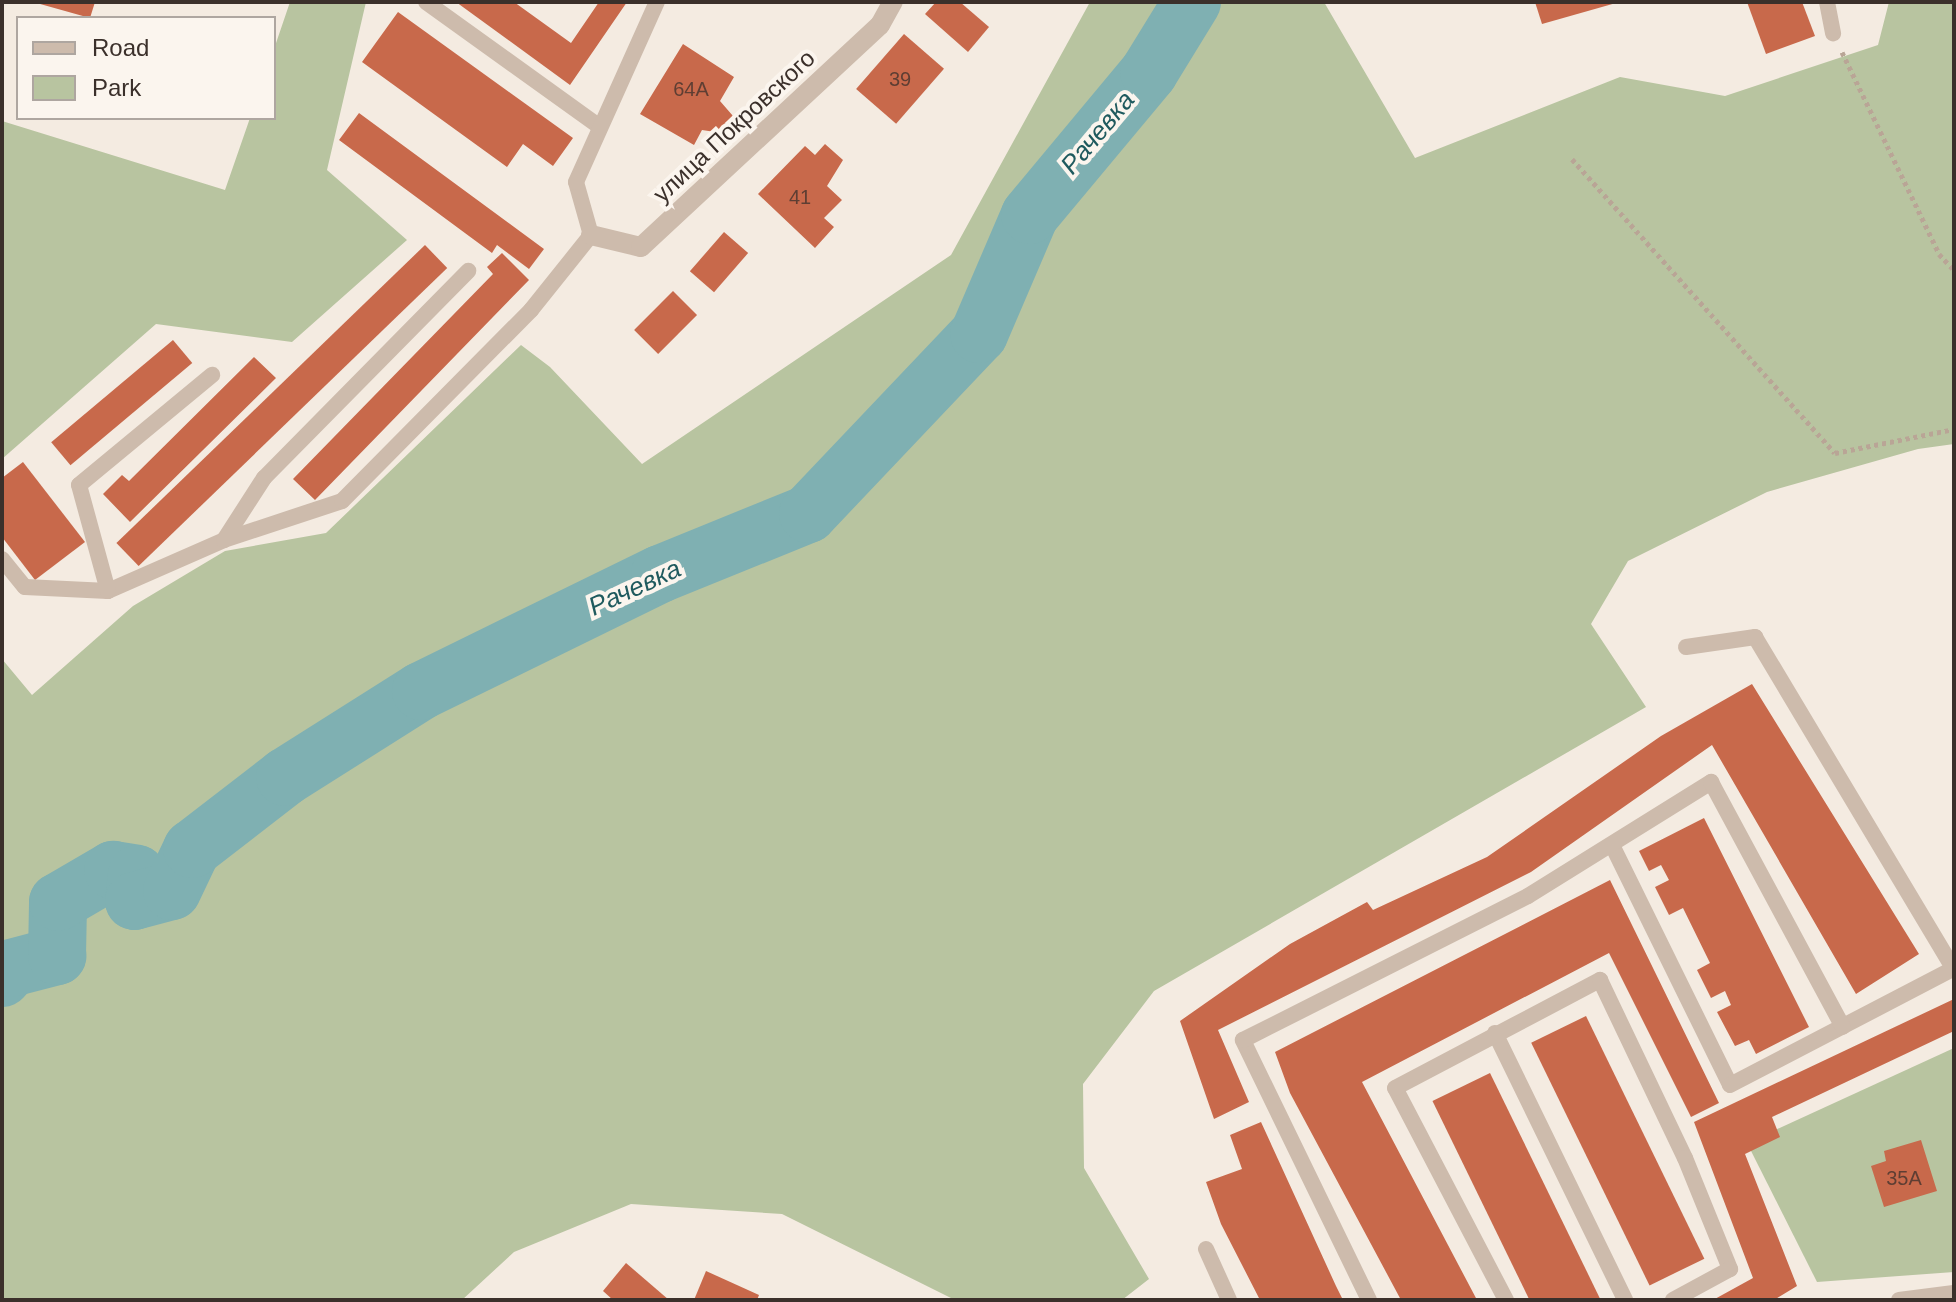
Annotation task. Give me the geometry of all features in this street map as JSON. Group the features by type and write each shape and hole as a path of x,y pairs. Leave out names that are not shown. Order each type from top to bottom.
{"street":[{"name":"улица Покровского","path":"591,235 641,247 880,25 893,2"}],"lane":[{"path":"426,2 600,127"},
{"path":"2,559 25,587 108,591 224,540 342,501 531,310 591,235 576,182 657,2"},
{"path":"1827,2 1833,33"},
{"path":"224,540 264,478 468,271"},
{"path":"108,591 79,485 212,375"},
{"path":"1612,845 1730,1085 1954,970 1755,637 1686,647"},
{"path":"1369,1300 1243,1040 1528,896 1711,782 1843,1027"},
{"path":"1506,1300 1395,1088 1600,980 1685,1158 1730,1269 1673,1300"},
{"path":"1495,1033 1625,1300"},
{"path":"1206,1249 1229,1300"},
{"path":"1899,1300 1954,1293"}],"path":[{"path":"1833,33 1939,254 1954,270"},
{"path":"1572,159 1835,453 1954,429"}],"green space":[{"path":"290,2 366,2 327,170 407,240 292,342 156,324 2,459 2,121 225,190 249,120 276,120 276,43"},
{"path":"1090,2 1324,2 1415,158 1620,77 1725,96 1878,45 1889,2 1954,2 1954,444 1918,449 1767,492 1628,561 1591,624 1646,707 1154,991 1083,1084 1084,1168 1149,1279 1122,1300 955,1300 782,1214 631,1204 514,1252 462,1300 2,1300 2,659 32,695 133,606 225,551 326,533 521,345 550,367 642,464 951,255"},
{"path":"1954,1048 1954,1272 1817,1282 1747,1143"}],"building":[{"path":"33,2 95,2 91,16"},
{"path":"456,2 514,2 571,43 599,2 627,2 570,85"},
{"path":"936,2 960,2 989,27 968,52 925,14"},
{"path":"1535,2 1616,2 1616,3 1542,24"},
{"path":"1747,2 1802,2 1815,36 1766,54"},
{"path":"398,12 573,138 553,166 523,144 507,167 362,62"},
{"path":"904,34 944,69 896,124 856,89"},
{"path":"683,44 734,77 720,101 733,116 722,133 702,130 694,145 640,114"},
{"path":"359,113 544,249 529,269 497,245 492,253 339,140"},
{"path":"825,144 843,160 827,186 842,200 824,218 834,227 815,248 758,194 805,146 815,155"},
{"path":"724,232 748,253 714,292 690,271"},
{"path":"425,245 447,268 139,566 116,543"},
{"path":"502,253 529,280 315,500 293,479 493,274 487,267"},
{"path":"673,291 697,315 658,354 634,330"},
{"path":"173,340 192,363 70,465 51,442"},
{"path":"254,357 276,378 130,522 103,494 122,475 129,481"},
{"path":"23,462 85,542 35,580 2,537 2,478"},
{"path":"1752,684 1919,954 1856,994 1712,745 1531,872 1218,1030 1249,1102 1214,1119 1180,1021 1290,944 1367,902 1373,910 1487,857 1661,736"},
{"path":"1704,818 1809,1027 1756,1054 1749,1040 1735,1046 1717,1012 1731,1005 1725,991 1711,998 1697,970 1710,963 1683,908 1669,915 1655,887 1669,880 1661,865 1649,871 1639,851"},
{"path":"1610,880 1719,1103 1691,1117 1609,953 1362,1082 1477,1300 1401,1300 1290,1093 1275,1052"},
{"path":"1954,999 1954,1031 1772,1117 1780,1137 1745,1154 1797,1286 1774,1300 1713,1300 1753,1278 1694,1122"},
{"path":"1586,1016 1704,1259 1650,1285 1531,1043"},
{"path":"1490,1073 1601,1300 1530,1300 1432,1101"},
{"path":"1261,1122 1343,1300 1260,1300 1221,1224 1206,1182 1242,1169 1230,1135"},
{"path":"1921,1140 1937,1191 1884,1207 1871,1166 1886,1161 1884,1151"},
{"path":"626,1263 669,1300 613,1300 603,1291"},
{"path":"706,1271 759,1295 757,1300 694,1300"}],"waterway":[{"name":"Рачевка","path":"2,978 11,968 57,956 58,902 113,870 137,874 134,901 172,891 192,849 285,777 421,691 660,574 808,514 979,334 1030,215 1149,72 1192,2"}]}
